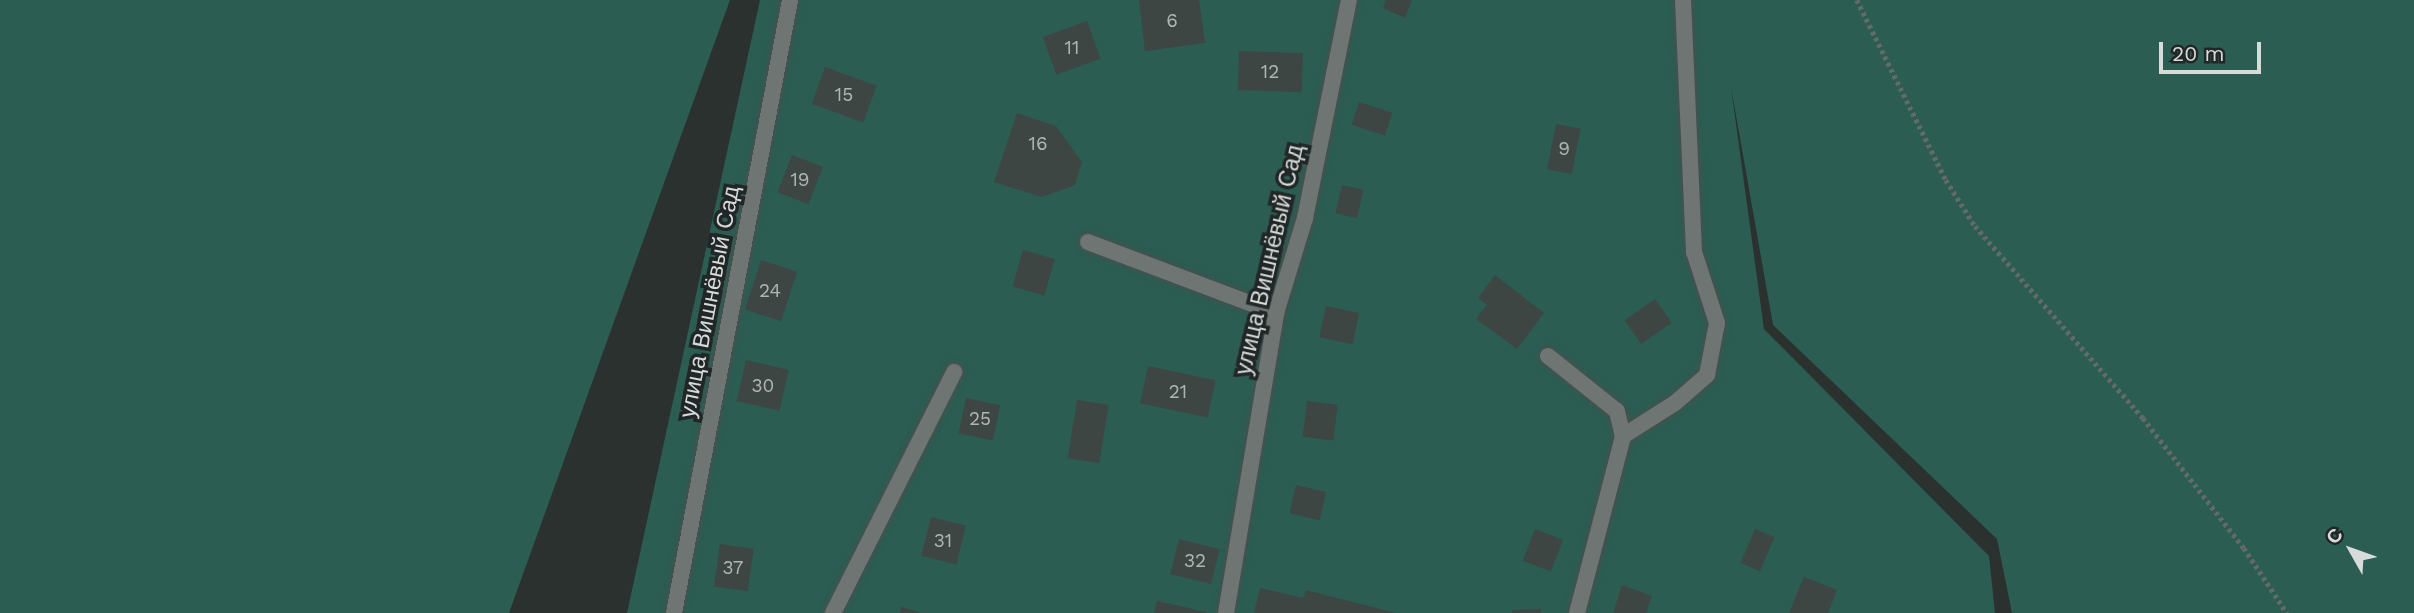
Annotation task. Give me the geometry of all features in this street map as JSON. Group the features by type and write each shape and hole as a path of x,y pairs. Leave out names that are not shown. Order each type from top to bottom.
{"lane":[{"name":"улица Вишнёвый Сад","path":"674,613 790,0"},
{"name":"улица Вишнёвый Сад","path":"1226,613 1276,313 1305,218 1349,0"},
{"path":"1623,436 1675,403 1707,375 1717,323 1694,252 1683,0"},
{"path":"1088,242 1276,313"},
{"path":"1548,356 1617,411 1623,436 1577,613"},
{"path":"833,613 954,372"}],"path":[{"path":"1857,0 1946,180 1975,226 2143,418 2244,548 2287,613"}],"green space":[{"path":"0,0 730,0 509,613 0,613"},
{"path":"760,0 2414,0 2414,613 2012,613 1997,539 1773,325 1731,87 1764,329 1989,556 1995,613 627,613"}],"building":[{"path":"1139,0 1199,0 1205,43 1145,51"},
{"path":"1386,0 1412,0 1405,18 1383,8"},
{"path":"1087,21 1101,59 1057,75 1043,37"},
{"path":"1239,51 1303,53 1302,92 1238,90"},
{"path":"825,67 877,86 863,122 812,104"},
{"path":"1359,102 1392,113 1385,136 1352,125"},
{"path":"1017,113 1056,126 1082,162 1075,185 1042,197 994,182"},
{"path":"1556,124 1581,129 1572,174 1547,169"},
{"path":"792,155 823,167 808,204 778,192"},
{"path":"1342,185 1363,190 1357,218 1335,213"},
{"path":"1023,250 1055,259 1044,296 1013,287"},
{"path":"761,260 797,272 781,321 745,309"},
{"path":"1495,275 1544,313 1517,349 1476,319 1487,305 1478,298"},
{"path":"1655,299 1672,323 1641,344 1625,320"},
{"path":"1326,306 1359,313 1353,344 1319,337"},
{"path":"746,360 789,370 779,411 737,401"},
{"path":"1148,366 1215,380 1208,418 1140,403"},
{"path":"966,398 1000,405 993,440 959,433"},
{"path":"1077,400 1109,405 1099,463 1068,458"},
{"path":"1307,401 1338,405 1333,441 1303,437"},
{"path":"1296,485 1326,492 1320,520 1289,513"},
{"path":"931,517 966,526 956,565 921,556"},
{"path":"1535,529 1563,540 1551,571 1523,561"},
{"path":"1755,529 1774,537 1760,571 1741,563"},
{"path":"1179,539 1220,549 1211,584 1170,574"},
{"path":"720,544 754,549 748,591 714,587"},
{"path":"1804,577 1837,590 1828,613 1789,613"},
{"path":"1622,585 1652,596 1646,613 1613,613"},
{"path":"1260,588 1303,598 1306,590 1396,613 1254,613"},
{"path":"1157,601 1206,612 1206,613 1154,613"},
{"path":"901,607 919,612 919,613 900,613"},
{"path":"1541,609 1541,613 1512,613 1512,610"}]}
